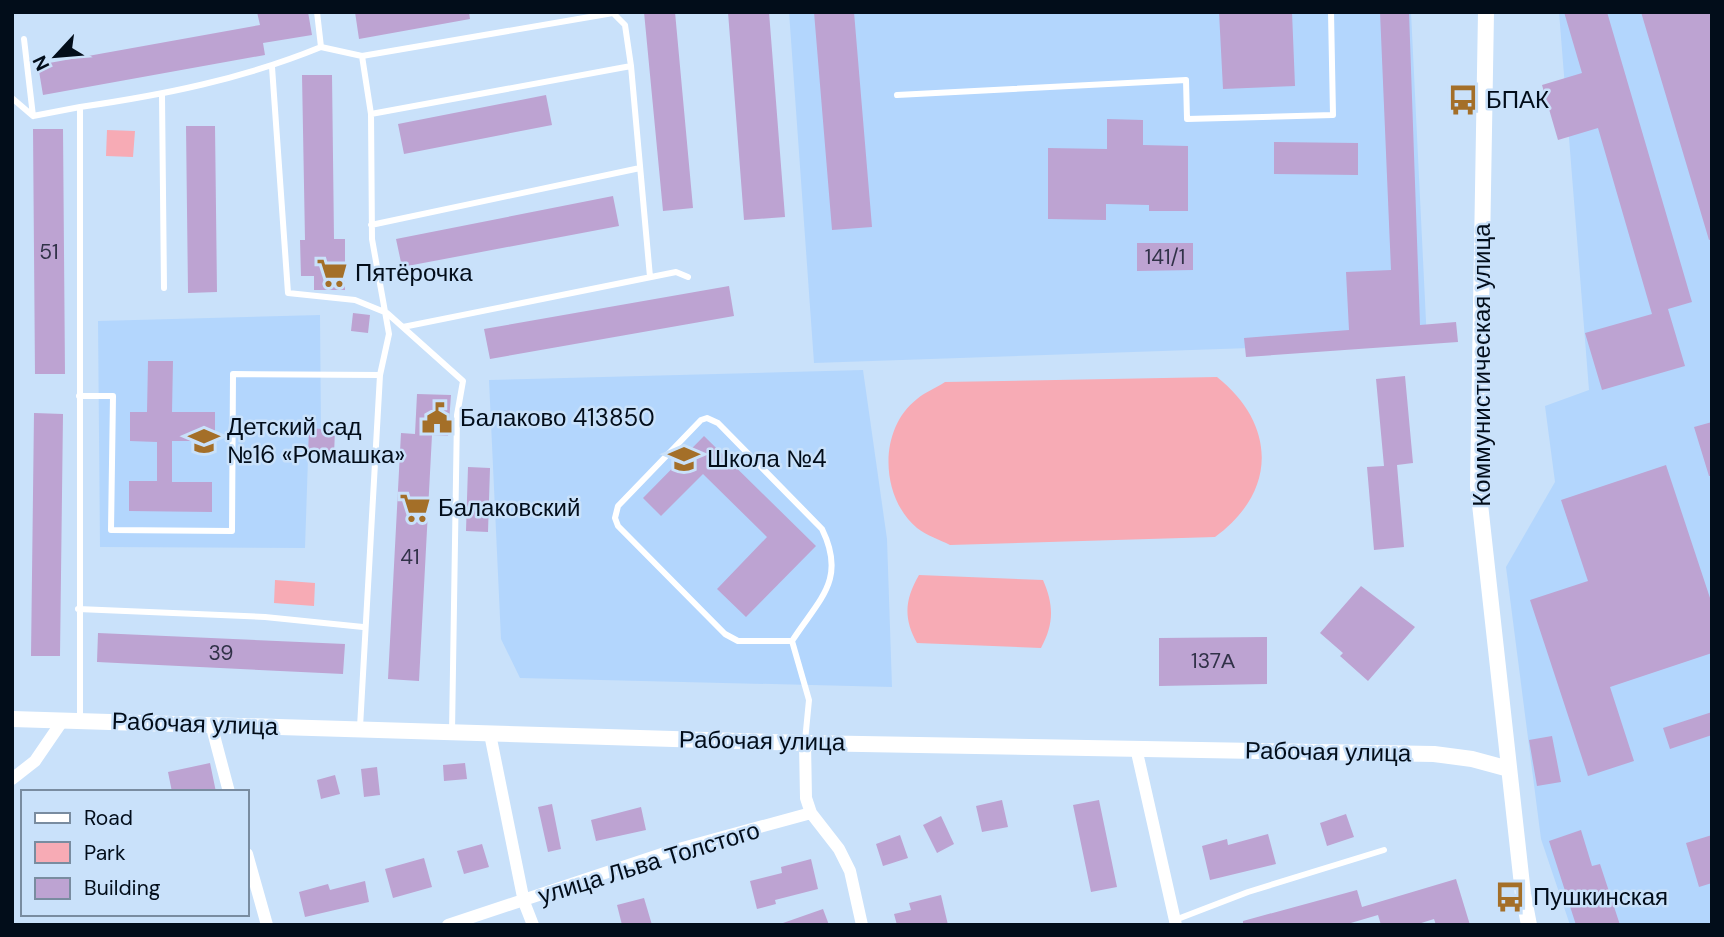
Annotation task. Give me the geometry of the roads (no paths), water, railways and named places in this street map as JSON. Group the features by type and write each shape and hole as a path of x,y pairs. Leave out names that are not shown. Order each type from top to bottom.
{"street":[{"name":"Коммунистическая улица","path":"1486,12 1478,486 1523,894 1530,925"},
{"name":"Рабочая улица","path":"12,719 805,743 1434,754 1472,759 1509,769"},
{"path":"12,779 36,761 63,720"},
{"path":"211,724 228,790"},
{"path":"490,734 524,902 533,925"},
{"path":"805,743 803,782 811,813 839,849 850,871 862,925"},
{"path":"1136,748 1176,922"},
{"name":"улица Льва Толстого","path":"448,925 524,902 668,852 811,813"},
{"path":"248,858 267,925"}],"lane":[{"path":"317,12 321,47"},
{"path":"897,95 1186,80 1187,119 1333,116 1331,12"},
{"path":"33,116 162,96 272,67 321,47 362,57 613,13 625,24 631,66 650,277"},
{"path":"24,39 33,116"},
{"path":"360,729 363,627 380,375 389,334 371,225 371,114 362,57"},
{"path":"371,114 631,66"},
{"path":"272,67 288,293 355,300 387,313 463,381 457,415 452,733"},
{"path":"162,96 164,288"},
{"path":"12,98 33,116"},
{"path":"80,107 80,721"},
{"path":"371,225 640,168"},
{"path":"403,327 676,272 688,277"},
{"path":"79,396 113,396 111,530 232,531 233,374 380,375"},
{"path":"792,641 738,641 724,634 618,526 615,518 618,506 701,420 707,418 718,423 821,529 832,550 831,581 792,641 809,700 805,743"},
{"path":"78,609 265,617 363,627"},
{"path":"1176,922 1248,892 1384,850"}],"place":[{"name":"БПАК","path":"1463,100"},
{"name":"Пятёрочка","path":"332,273"},
{"name":"Балаково 413850","path":"437,418"},
{"name":"Детский сад №16 «Ромашка»","path":"204,441"},
{"name":"Школа №4","path":"684,459"},
{"name":"Балаковский","path":"415,508"},
{"name":"Пушкинская","path":"1510,897"}]}
